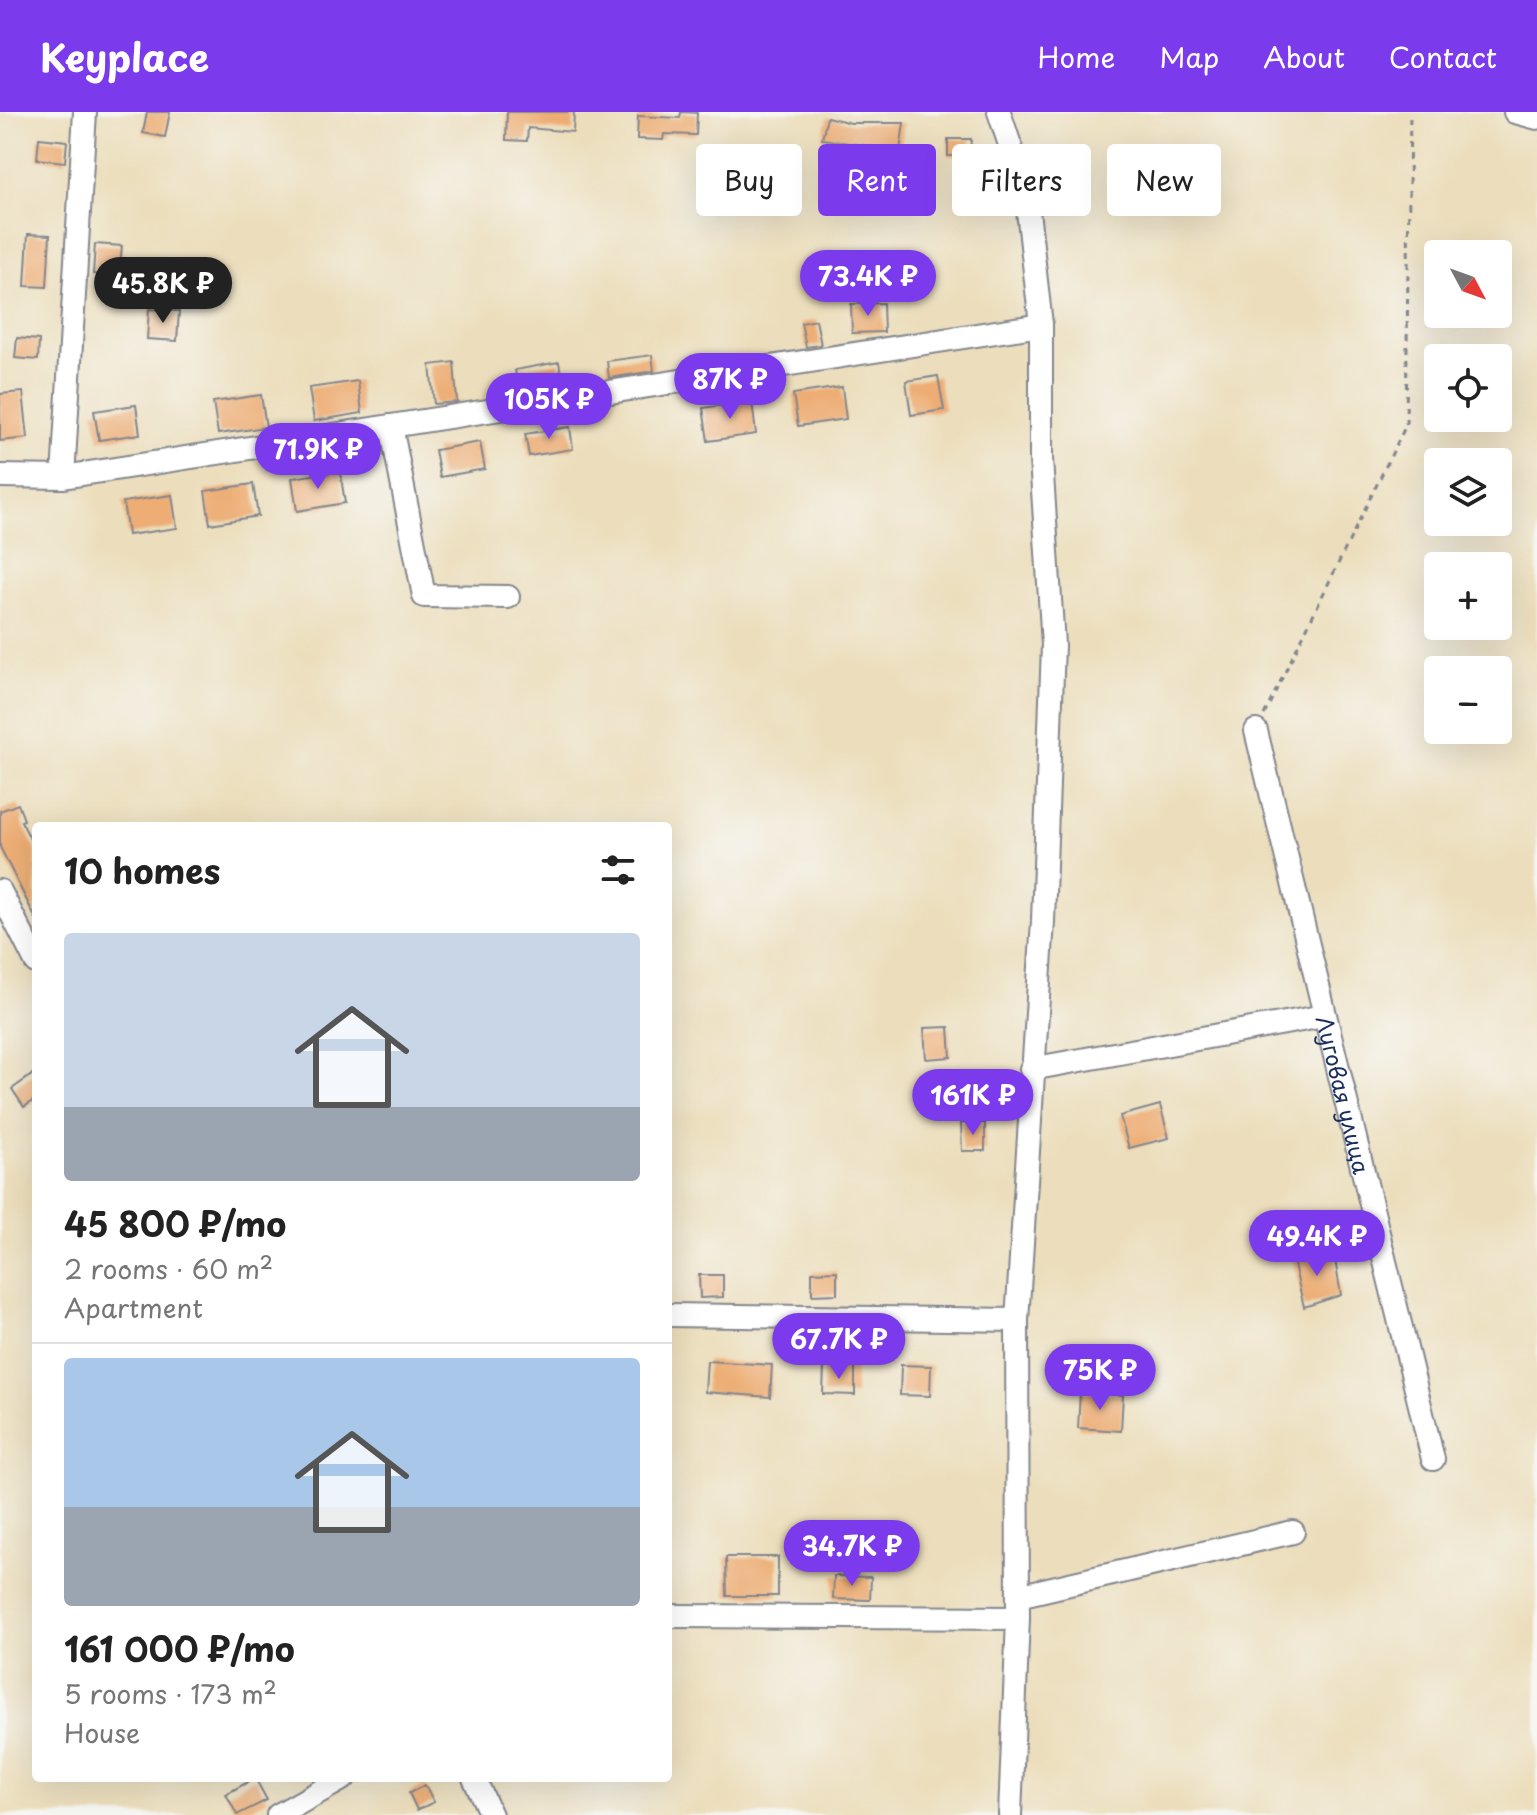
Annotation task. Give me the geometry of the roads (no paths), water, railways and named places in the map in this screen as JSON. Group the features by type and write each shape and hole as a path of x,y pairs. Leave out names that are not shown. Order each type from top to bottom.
{"street":[{"path":"63,477 85,112"},
{"path":"999,112 1026,193 1041,325 1041,459 1053,645 1043,921 1017,1320 1018,1607 1010,1815"},
{"path":"1515,112 1537,118"},
{"path":"0,476 63,477 1041,325"},
{"path":"391,426 424,596 508,597"},
{"name":"Луговая улица","path":"1256,731 1433,1459"},
{"path":"0,891 7,927 32,957"},
{"path":"1031,1069 1324,1016"},
{"path":"672,1315 1017,1320"},
{"path":"672,1616 1018,1607 1293,1532"},
{"path":"278,1815 337,1782"},
{"path":"476,1782 491,1815"}]}
